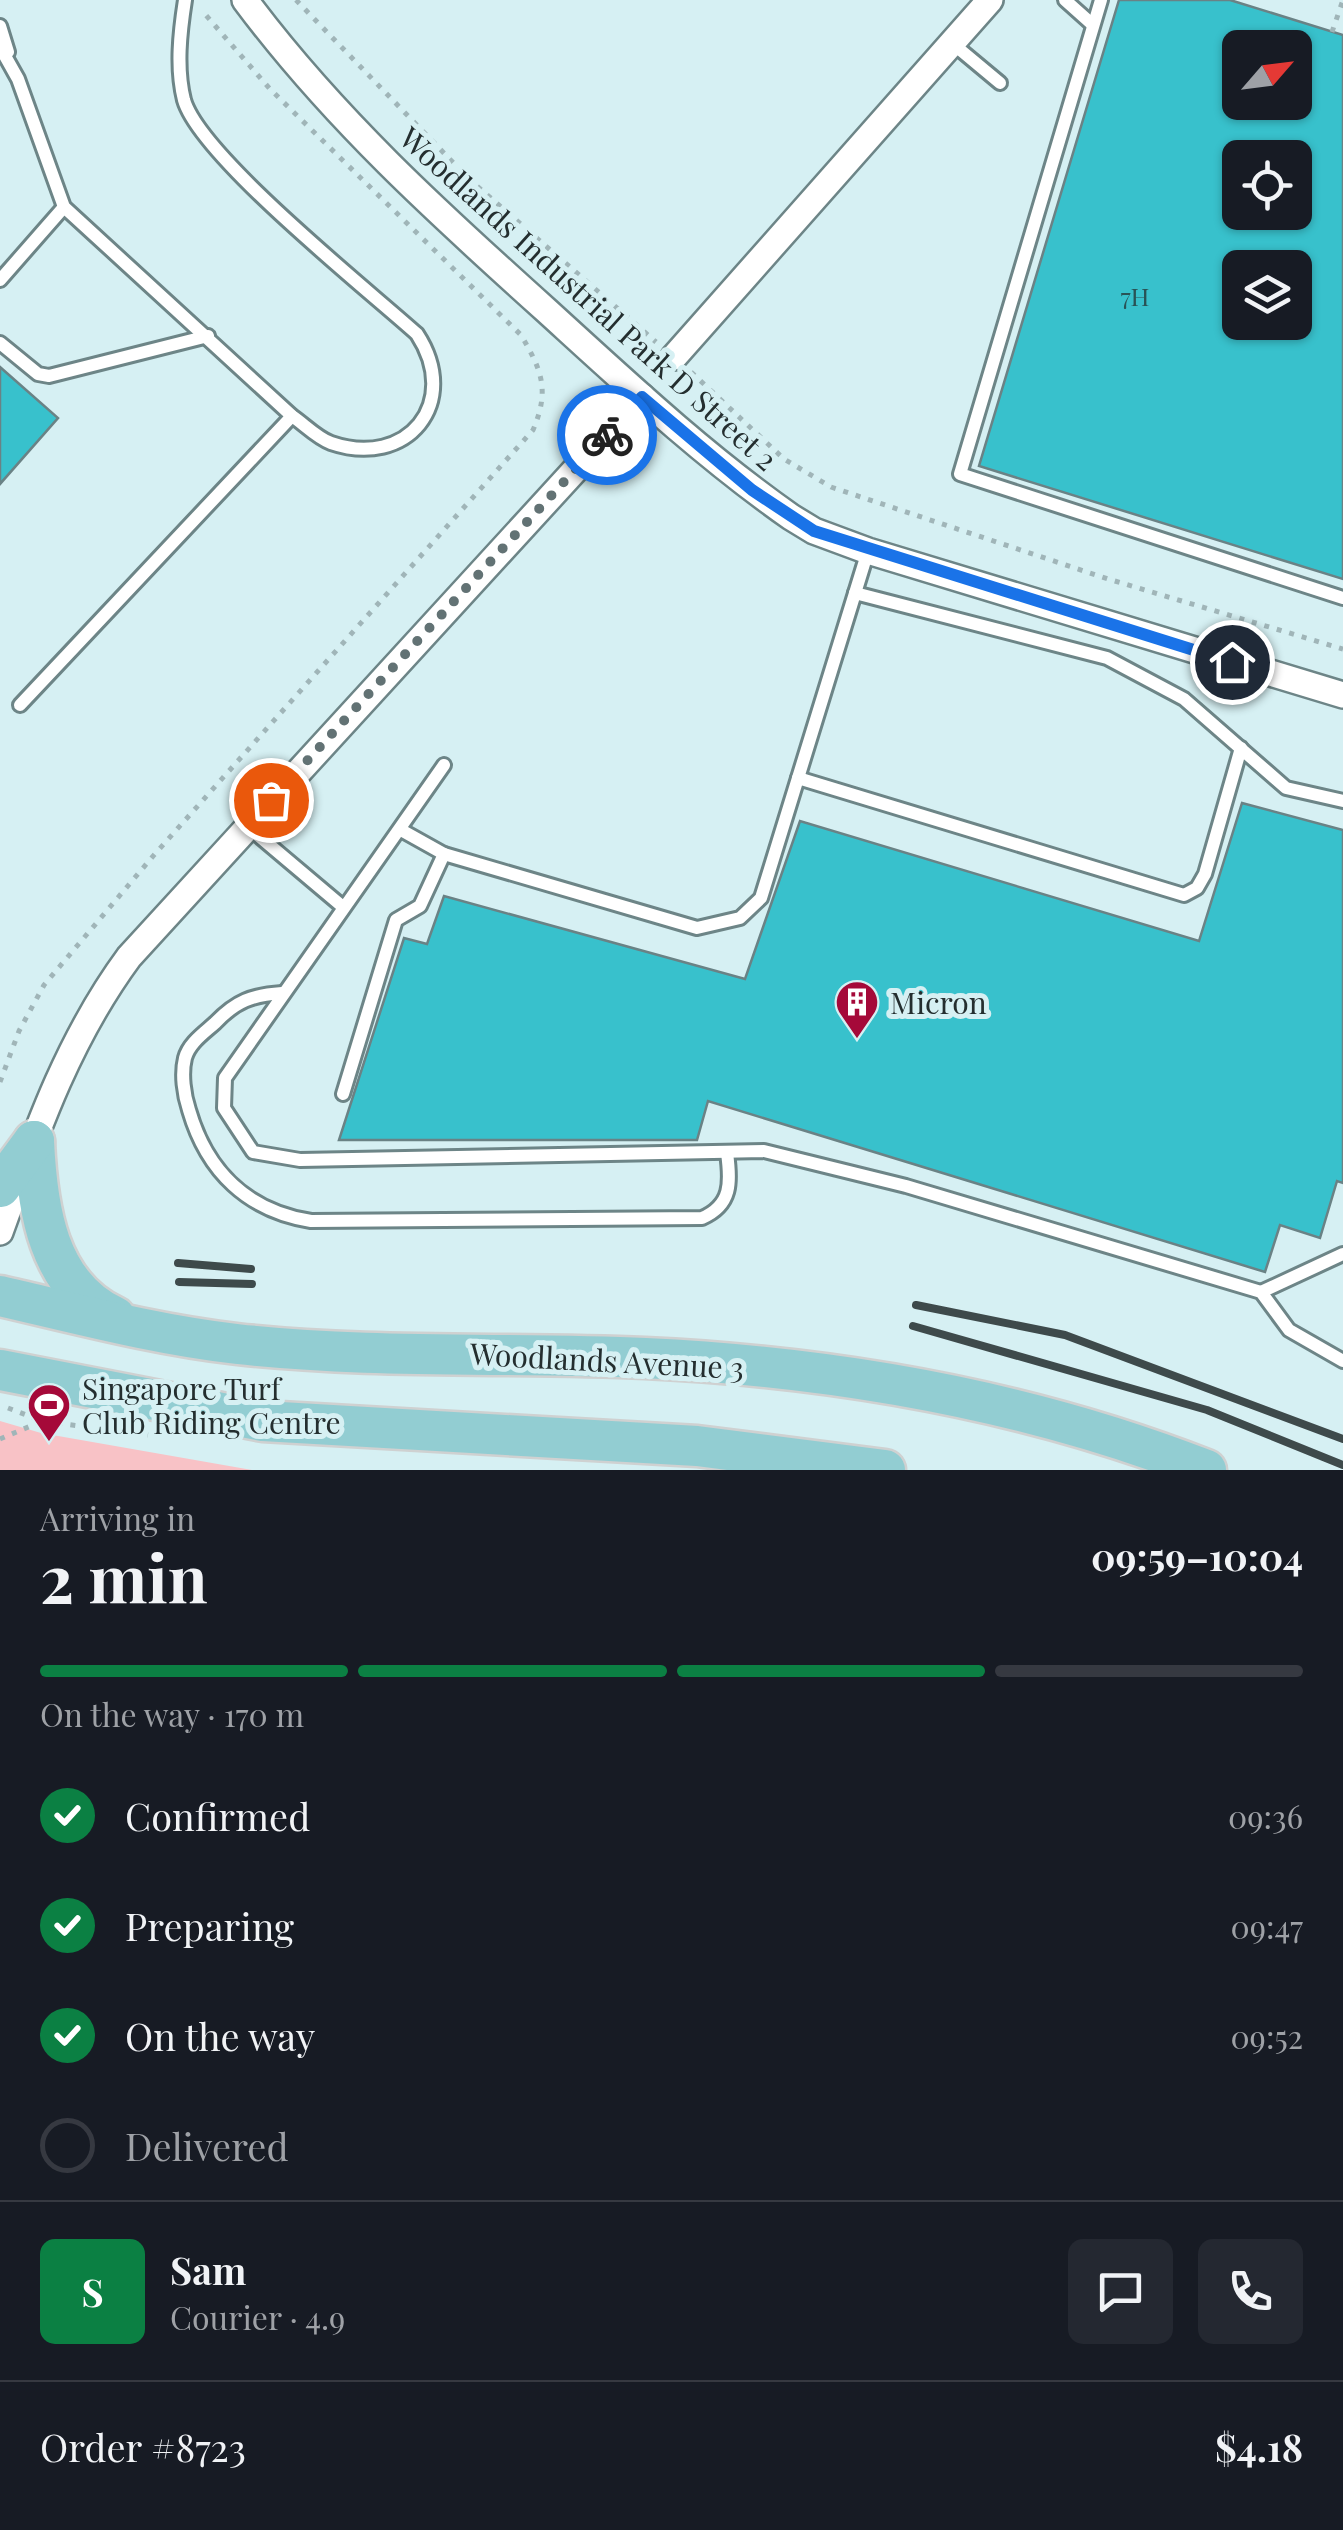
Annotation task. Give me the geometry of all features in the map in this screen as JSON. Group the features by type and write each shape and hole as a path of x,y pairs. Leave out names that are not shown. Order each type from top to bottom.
{"main road":[{"path":"0,1187 34,1141"},
{"path":"34,1141 42,1219 58,1262 90,1300 137,1327"},
{"name":"Woodlands Avenue 3","path":"0,1296 137,1327 237,1344 646,1358 831,1376 1021,1410 1089,1427 1206,1470"},
{"path":"0,1370 263,1420 697,1446 886,1470"}],"street":[{"name":"Woodlands Industrial Park D Street 2","path":"246,0 294,61 399,178 642,397 814,531 1343,695"},
{"name":"Woodlands Industrial Park D Street 2","path":"674,357 990,0"},
{"path":"0,1232 54,1084 106,988 247,826 642,397"}],"lane":[{"path":"0,26 64,206 292,416 328,442 368,448 398,441 421,424 433,404 436,379 431,356 417,334 236,170 197,129 184,99 178,47 185,0"},
{"path":"1064,0 1093,25"},
{"path":"1101,0 960,474 1343,598"},
{"path":"952,43 1000,83"},
{"path":"0,47 11,64"},
{"path":"0,280 64,206"},
{"path":"0,343 38,374 49,376 208,336"},
{"path":"20,705 292,416"},
{"path":"401,830 444,854 697,928 720,926 740,918 761,898 868,550"},
{"path":"855,593 1108,658 1184,699 1286,788 1343,801"},
{"path":"798,778 1184,894 1197,888 1205,874 1240,748"},
{"path":"444,765 225,1078 224,1108 252,1152 300,1160 764,1151 906,1186 1261,1292 1289,1330 1343,1361"},
{"path":"247,826 344,907"},
{"path":"343,1094 396,920 420,906 444,854"},
{"path":"282,993 248,996 192,1046 185,1059 184,1094 213,1166 228,1184 281,1216 311,1221 702,1218 718,1211 725,1200 731,1182 728,1153"},
{"path":"1261,1292 1343,1254"}],"path":[{"path":"0,1082 19,1031 44,985 154,854 533,430 544,404 544,376 521,335 270,89 194,0"},
{"path":"296,0 469,179 674,357 784,459 831,486 1108,578 1343,649"},
{"path":"1332,32 1343,0"},
{"path":"0,1438 42,1421"}],"shaded area":[{"name":"Singapore Turf Club Riding Centre","path":"0,1421 41,1433 252,1470 0,1470"}],"building":[{"path":"1119,0 1230,0 1343,35 1343,579 979,466"},
{"path":"0,367 58,418 0,484"},
{"name":"Micron","path":"1242,803 1343,830 1343,1183 1337,1181 1320,1238 1280,1225 1265,1272 708,1101 697,1140 339,1140 404,938 427,944 444,896 745,979 800,821 1199,941"}],"railway":[{"path":"178,1263 251,1269"},
{"path":"179,1282 252,1284"},
{"path":"916,1305 1065,1335 1343,1439"},
{"path":"913,1326 1207,1410 1343,1465"}],"way so far":[{"path":"271,800 607,435"}],"place":[{"name":"Micron","path":"857,1040"},
{"name":"Singapore Turf Club Riding Centre","path":"49,1443"}],"route":[{"path":"607,435 642,397 752,490 814,531 975,585 1232,662"}]}
